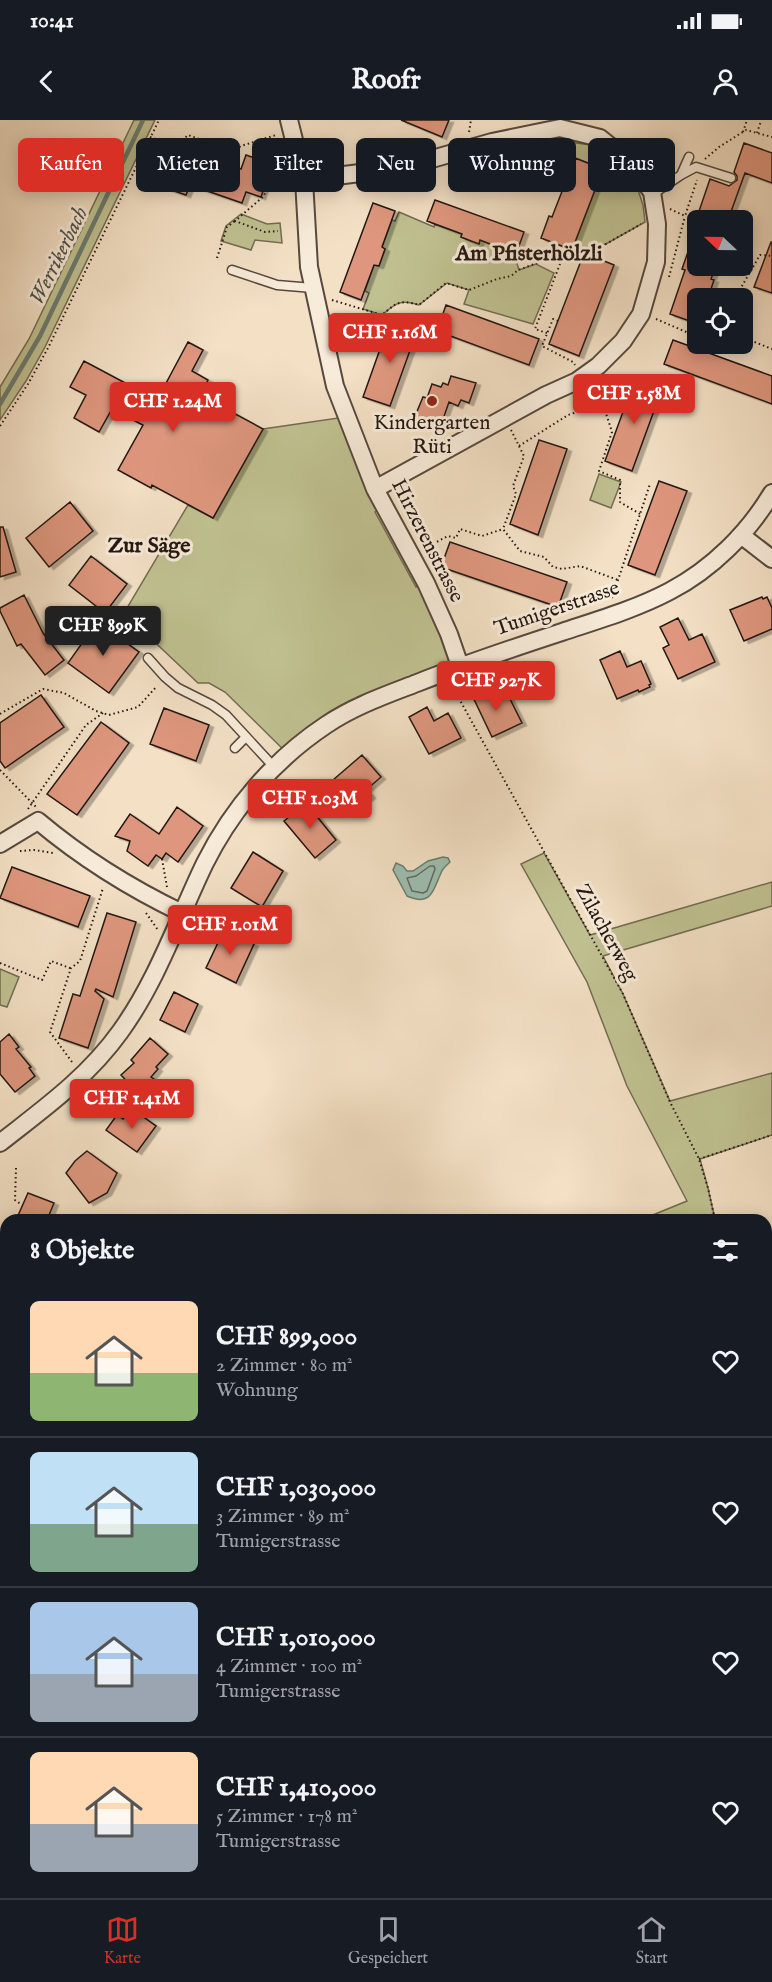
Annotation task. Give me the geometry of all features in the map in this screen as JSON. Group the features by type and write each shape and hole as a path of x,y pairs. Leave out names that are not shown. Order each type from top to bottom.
{"street":[{"path":"344,175 400,168 492,142 560,128 600,138 630,162 653,194 656,216 656,262 641,314 623,341 584,377 375,489"},
{"name":"Hirzerenstrasse","path":"305,192 309,267 335,386 375,489 426,583 448,634 453,669"},
{"name":"Tumigerstrasse","path":"0,1143 82,1077 121,1031 146,991 206,861 222,834 248,796 288,754 327,725 372,700 453,669 611,615 671,591 704,570 741,535 772,493"},
{"path":"741,535 772,559"},
{"path":"6,848 38,821 98,867 182,913"}],"lane":[{"path":"681,175 689,157"},
{"path":"653,194 681,175 698,167 731,178"},
{"path":"232,270 277,285 314,291"},
{"path":"148,658 178,688 226,715 274,767"},
{"path":"235,748 246,737"}],"path":[{"path":"0,426 28,384 48,348 159,120"},
{"path":"742,133 747,120"},
{"path":"757,133 761,121"},
{"path":"264,138 290,125"},
{"path":"314,291 382,315 396,303 406,301 419,305 446,283 469,290 511,276 518,270 606,244 669,209 685,216 698,167 719,147 746,130 772,137"},
{"path":"150,137 176,146 188,135 233,151 252,142"},
{"path":"217,258 227,227 264,196 265,192"},
{"path":"235,221 265,232 278,231"},
{"path":"547,333 535,329 564,255"},
{"path":"741,288 760,255 772,256"},
{"path":"641,314 687,333"},
{"path":"558,321 553,319 542,346 573,362 603,404 612,432 599,471 620,480 620,502 640,514"},
{"path":"753,341 772,349"},
{"path":"519,446 568,416 619,398 627,401"},
{"path":"504,529 516,494 513,486 524,456 505,418"},
{"path":"611,615 610,609 618,580 650,484"},
{"path":"411,555 448,536 456,538 460,529 482,536 504,529"},
{"path":"504,529 520,551 544,557 553,567 562,569 580,566 618,580"},
{"name":"Zilacherweg","path":"453,669 452,688 623,994 670,1102 699,1159 714,1214"},
{"path":"0,714 43,689 64,693 109,715 138,707 165,677"},
{"path":"27,810 86,725 104,713"},
{"path":"6,848 53,853 61,840"},
{"path":"82,1077 50,1032 71,968 80,961 103,887"},
{"path":"0,963 42,980 51,961 71,968"},
{"path":"699,1159 772,1135"},
{"path":"16,1168 15,1200 22,1205"}],"green space":[{"path":"134,120 155,120 146,138 136,138 136,159 124,184 124,141"},
{"path":"576,143 588,145 588,163 576,158"},
{"path":"99,192 120,192 45,347 0,420 0,387 29,339"},
{"path":"594,192 639,192 645,222 606,244 572,250"},
{"path":"399,212 434,227 435,224 462,234 461,237 478,243 480,240 506,250 505,253 515,257 519,270 536,264 554,273 533,324 464,304 469,290 447,283 419,305 399,303 382,315 363,309 369,293 365,291 374,265 379,266 385,249 382,247 392,220 395,221"},
{"path":"241,214 267,224 280,223 282,243 255,240 251,250 221,241 226,226"},
{"path":"345,417 384,506 375,512 416,587 426,583 460,666 372,700 288,754 225,692 209,683 198,683 124,613 188,505 213,518 263,429"},
{"path":"599,474 621,482 611,508 590,500"},
{"path":"544,853 590,935 772,882 772,906 603,956 623,994 670,1101 772,1073 772,1135 700,1159 714,1214 655,1214 687,1201 627,1086 587,982 521,864"},
{"path":"0,969 19,977 7,1007 0,1005"}],"water":[{"path":"448,858 450,862 442,870 430,895 422,899 407,896 393,870 396,863 407,871 413,871 428,861"}],"building":[{"path":"401,120 449,120 442,137"},
{"path":"744,143 772,153 772,183 745,173 732,210 699,210 710,179 729,186 737,180 734,172"},
{"path":"246,155 252,157 252,192 263,192 261,197 246,192 242,203 210,192 240,192 240,169"},
{"path":"576,158 588,163 588,192 594,192 572,250 541,238 549,216 552,217 562,192 576,192"},
{"path":"435,200 524,232 515,257 505,253 506,250 480,240 479,244 461,237 462,234 427,221"},
{"path":"373,203 395,211 382,247 385,249 379,266 374,265 361,300 340,292"},
{"path":"772,242 772,293 754,287"},
{"path":"584,253 614,265 579,356 549,344"},
{"path":"687,255 687,276 712,276 711,279 714,280 711,288 687,288 687,320 670,314 685,270 682,269"},
{"path":"446,305 539,339 529,365 437,331"},
{"path":"390,321 417,331 390,406 363,397"},
{"path":"673,340 687,345 687,354 712,354 772,376 772,404 664,364"},
{"path":"188,342 203,350 192,371 208,380 200,395 263,429 213,518 152,485 151,488 118,470 143,425 112,409 99,432 74,418 86,395 70,387 84,361 157,400"},
{"name":"Kindergarten Rüti","path":"451,376 476,383 469,403 461,400 458,406 449,402 441,425 434,422 433,428 413,421 423,397 427,398 432,384 441,387 443,383 448,385"},
{"path":"635,379 662,389 632,471 605,461"},
{"path":"539,440 567,449 538,535 510,524"},
{"path":"659,481 687,491 655,575 628,565"},
{"path":"70,502 93,531 49,567 26,538"},
{"path":"0,527 3,527 16,572 0,577"},
{"path":"450,542 567,582 558,607 441,567"},
{"path":"91,556 127,584 105,613 69,585"},
{"path":"24,595 43,633 64,660 45,675 21,644 17,646 0,611 0,608"},
{"path":"762,597 763,599 767,597 772,608 772,629 744,641 730,610"},
{"path":"678,618 689,640 702,634 715,662 678,679 663,648 669,645 660,627"},
{"path":"97,622 139,652 109,693 68,663"},
{"path":"620,651 627,667 641,661 651,684 650,687 639,692 638,690 617,699 600,660"},
{"path":"485,686 493,702 508,695 522,723 492,737 471,693"},
{"path":"41,695 64,727 5,768 0,761 0,723"},
{"path":"427,707 434,721 448,713 461,738 429,754 409,717"},
{"path":"164,708 209,725 196,761 150,744"},
{"path":"101,722 129,743 77,815 47,794"},
{"path":"362,755 381,777 366,790 371,796 356,808 351,802 345,808 326,786"},
{"path":"306,803 336,840 315,858 284,821"},
{"path":"177,807 203,826 178,862 166,853 162,859 156,855 148,866 127,851 130,841 115,836 130,814 159,834"},
{"path":"253,852 283,871 262,907 231,888"},
{"path":"12,867 90,896 78,927 0,898"},
{"path":"107,913 136,922 113,997 96,989 95,991 104,999 88,1048 59,1038 73,994 80,996"},
{"path":"224,930 254,944 236,983 206,968"},
{"path":"174,992 198,1004 185,1032 160,1020"},
{"path":"9,1034 19,1047 16,1049 31,1067 29,1068 35,1076 15,1092 0,1074 0,1042"},
{"path":"150,1038 168,1054 156,1067 158,1069 151,1077 154,1079 138,1093 121,1075 134,1063 131,1060"},
{"path":"135,1111 156,1126 137,1152 106,1130 117,1115 123,1119 128,1113 131,1116"},
{"path":"87,1151 117,1173 107,1193 89,1203 66,1173"},
{"path":"28,1193 54,1203 49,1214 19,1214"}],"waterway":[{"name":"Werrikerbach","path":"0,404 40,336 143,120"}],"place":[{"name":"Kindergarten Rüti","path":"432,401"}],"district":[{"name":"Am Pfisterhölzli","path":"529,254"},
{"name":"Zur Säge","path":"149,546"}]}
